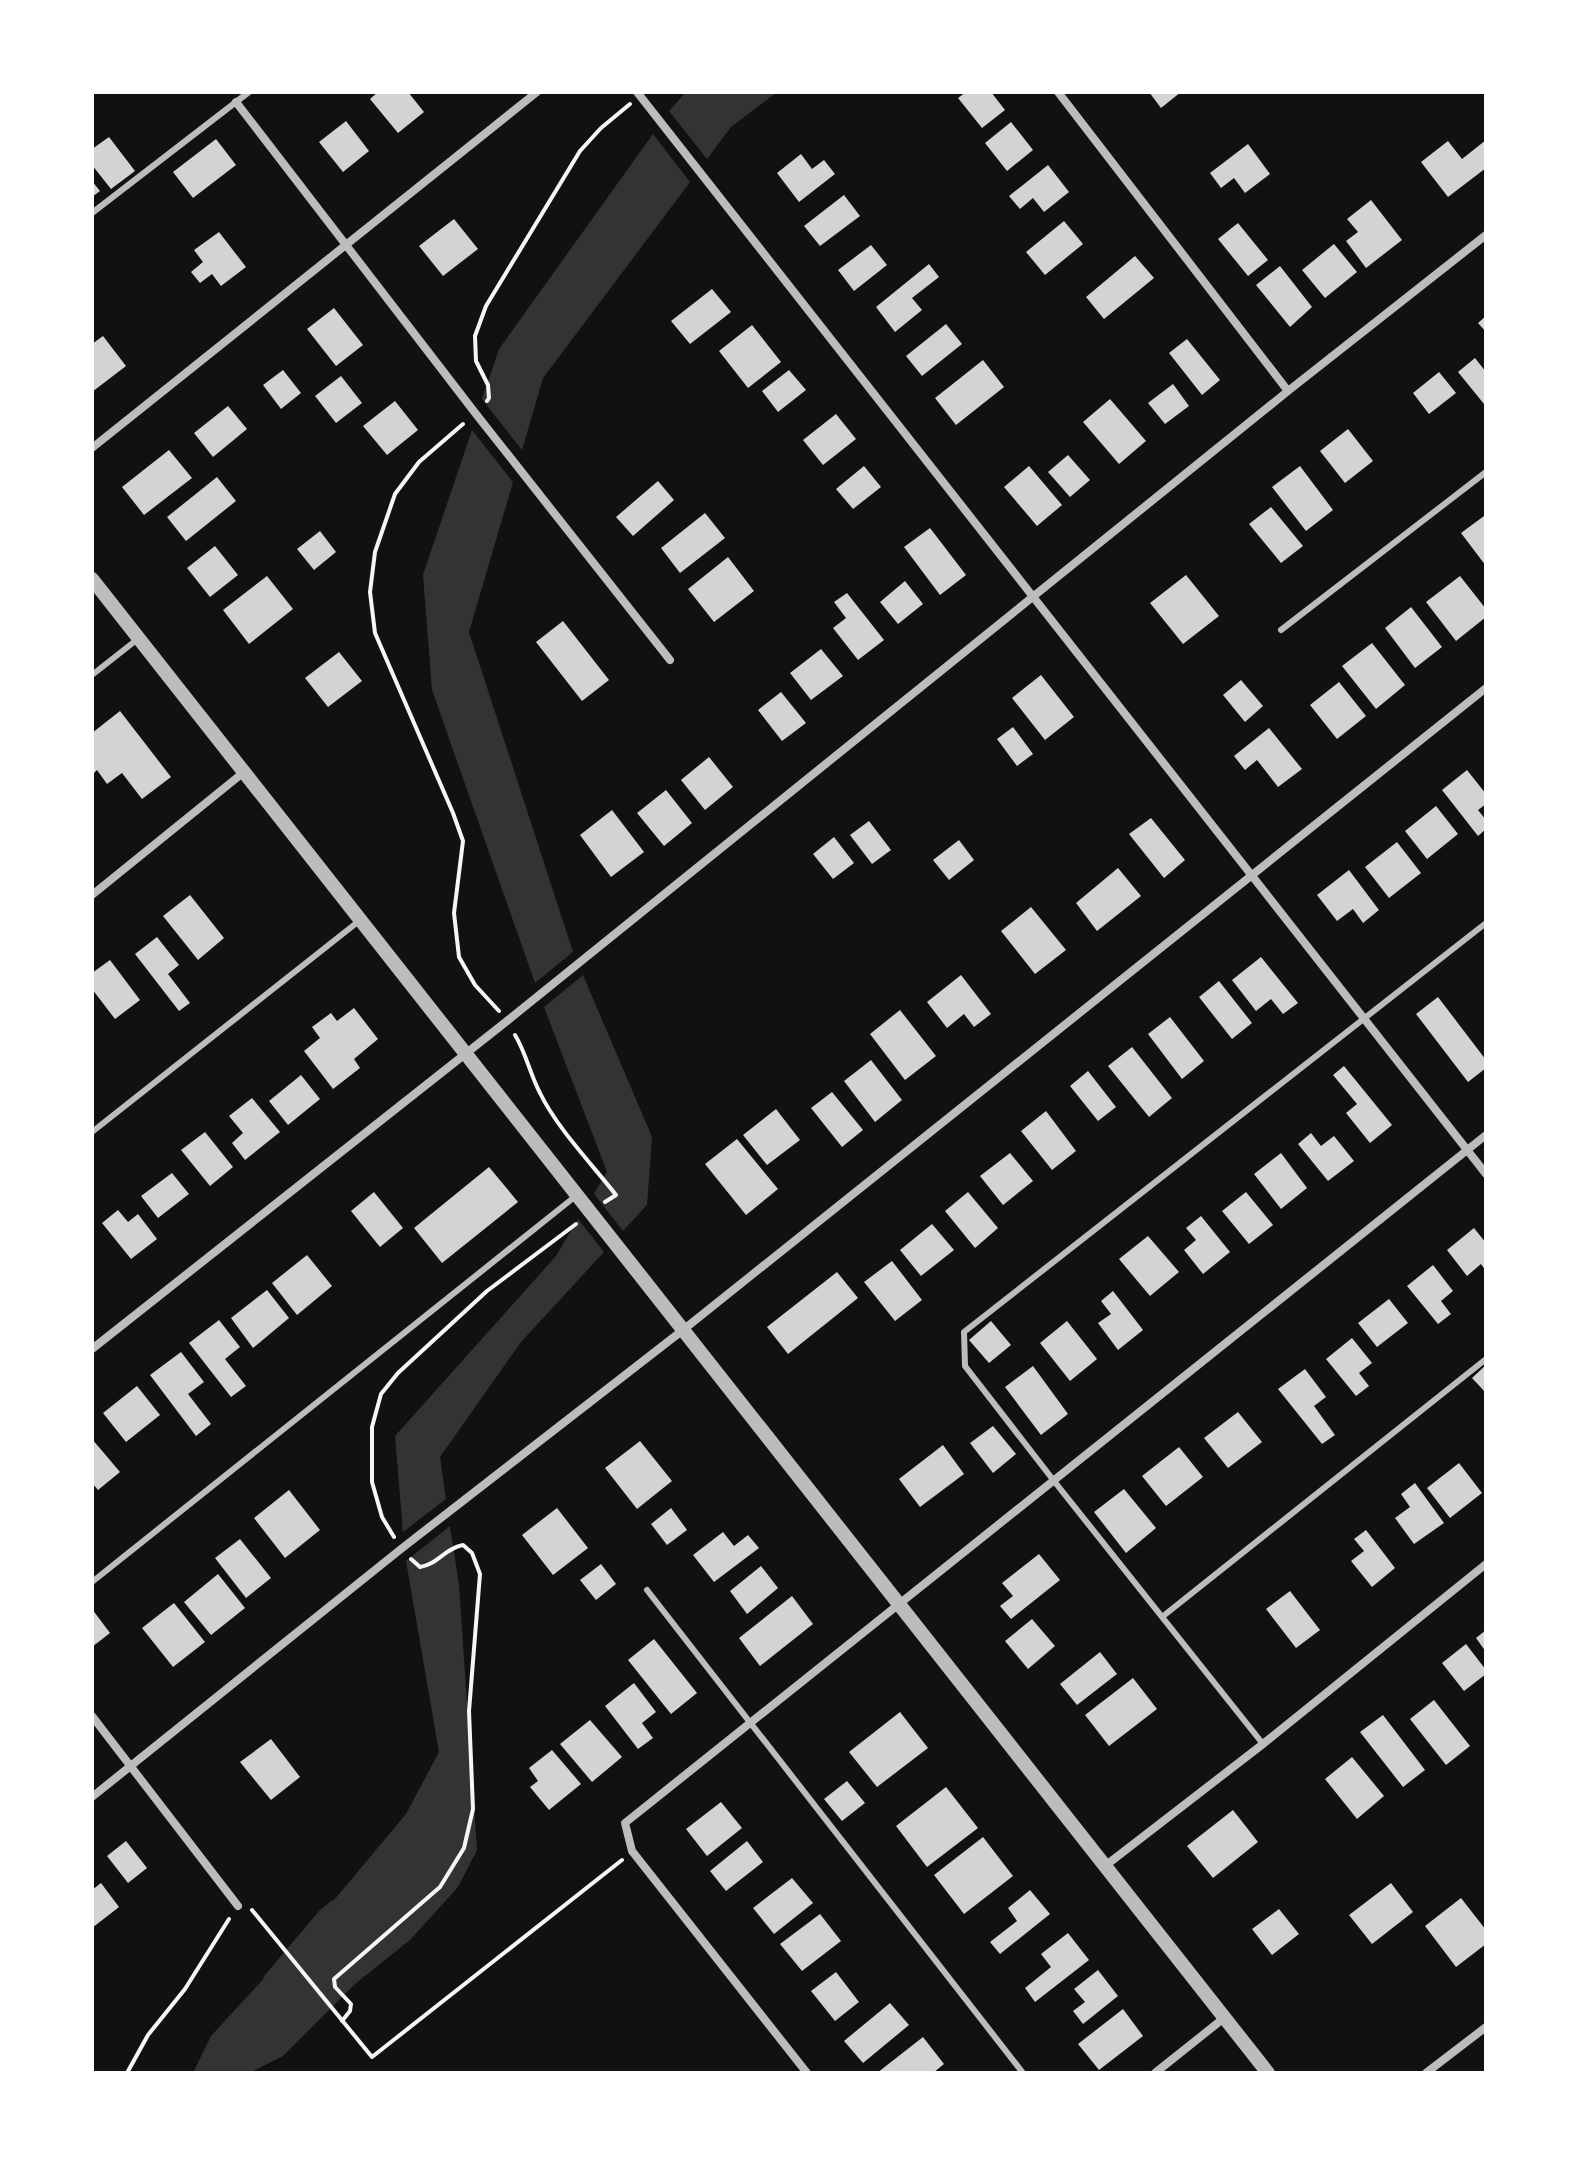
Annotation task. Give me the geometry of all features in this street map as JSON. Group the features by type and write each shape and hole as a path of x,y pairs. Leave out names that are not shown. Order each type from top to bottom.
{"street":[{"path":"92,448 537,92"},
{"path":"637,92 1486,1174"},
{"path":"1058,92 1288,391"},
{"path":"236,102 670,660"},
{"path":"92,1349 1486,235"},
{"path":"92,579 1268,2073"},
{"path":"92,1797 401,1549 683,1330 1486,688"},
{"path":"92,895 244,772"},
{"path":"807,2073 632,1851 625,1823 1486,1135"},
{"path":"1105,1866 1263,1744 1486,1564"},
{"path":"92,1716 238,1906"},
{"path":"1155,2073 1224,2018"},
{"path":"1426,2073 1486,2027"}],"lane":[{"path":"92,213 249,92"},
{"path":"1281,630 1486,472"},
{"path":"92,675 139,638"},
{"path":"92,1132 361,919"},
{"path":"1263,1744 965,1366 964,1332 1486,923"},
{"path":"92,1582 577,1195"},
{"path":"1162,1617 1486,1359"},
{"path":"647,1590 1023,2073"}],"path":[{"path":"127,2073 148,2035 185,1989 238,1906 245,1901 372,2057 632,1851"}],"shaded area":[{"path":"686,92 777,92 731,127 707,159 669,111"},
{"path":"653,134 690,182 543,378 522,450 482,399 499,349"},
{"path":"472,430 513,482 469,632 573,952 535,983 432,690 423,575"},
{"path":"583,975 652,1137 647,1205 623,1231 594,1194 607,1172 544,1007"},
{"path":"578,1219 604,1252 521,1342 440,1457 446,1499 403,1532 395,1436 556,1256"},
{"path":"450,1526 459,1585 477,1850 458,1887 410,1940 355,1984 283,2056 249,2073 193,2073 211,2036 314,1924 406,1814 439,1752 406,1561"}],"building":[{"path":"378,92 408,92 424,112 398,133 370,99"},
{"path":"966,92 991,92 1005,110 982,128 958,98"},
{"path":"1149,92 1181,92 1161,108"},
{"path":"346,121 369,151 343,172 319,142"},
{"path":"1011,122 1033,150 1007,171 985,143"},
{"path":"109,137 135,171 111,189 92,165 92,149"},
{"path":"216,139 236,165 193,198 173,172"},
{"path":"1486,140 1486,168 1448,197 1421,162 1448,141 1462,159"},
{"path":"1248,144 1270,174 1245,193 1234,178 1221,188 1210,173"},
{"path":"801,154 812,169 824,160 835,174 799,202 777,173"},
{"path":"1048,165 1069,192 1044,212 1033,198 1020,209 1009,196"},
{"path":"92,181 100,191 92,197"},
{"path":"844,195 860,216 820,246 804,226"},
{"path":"1371,200 1402,240 1366,268 1346,241 1358,232 1347,219"},
{"path":"454,219 478,249 443,276 419,246"},
{"path":"1064,221 1083,244 1045,275 1026,252"},
{"path":"1238,223 1268,260 1248,276 1218,239"},
{"path":"219,232 246,267 221,286 212,274 200,283 191,272 203,262 194,250"},
{"path":"1334,244 1357,272 1325,298 1302,270"},
{"path":"871,245 887,265 854,291 838,270"},
{"path":"1135,256 1154,278 1104,319 1086,297"},
{"path":"929,264 939,277 912,298 922,310 895,332 876,307"},
{"path":"1280,266 1312,307 1290,327 1256,285"},
{"path":"712,289 731,312 690,344 671,321"},
{"path":"334,308 363,345 336,366 307,329"},
{"path":"1486,316 1486,332 1478,323"},
{"path":"946,324 962,344 922,376 906,356"},
{"path":"752,325 781,362 748,388 719,351"},
{"path":"103,336 126,366 92,392 92,344"},
{"path":"1187,339 1220,380 1202,395 1169,353"},
{"path":"1475,358 1486,372 1484,404 1458,372"},
{"path":"983,360 1004,387 956,425 935,398"},
{"path":"283,370 301,393 281,409 263,385"},
{"path":"789,370 806,390 778,412 762,391"},
{"path":"1439,372 1456,393 1429,414 1413,393"},
{"path":"341,376 362,403 336,423 315,396"},
{"path":"1173,384 1189,406 1165,424 1148,403"},
{"path":"1110,399 1146,441 1119,464 1083,422"},
{"path":"395,401 418,430 387,455 363,426"},
{"path":"228,406 247,429 213,457 194,433"},
{"path":"836,414 856,439 823,465 803,440"},
{"path":"1348,429 1373,461 1345,483 1320,451"},
{"path":"169,450 192,478 144,515 122,487"},
{"path":"1068,455 1090,480 1070,497 1048,472"},
{"path":"864,466 881,487 853,509 836,489"},
{"path":"1029,466 1062,505 1037,526 1004,487"},
{"path":"1300,466 1333,510 1306,531 1272,487"},
{"path":"217,477 236,501 186,541 167,517"},
{"path":"658,481 674,500 633,536 616,517"},
{"path":"1271,507 1303,546 1281,563 1249,524"},
{"path":"705,513 725,538 680,573 661,548"},
{"path":"1484,516 1486,519 1486,566 1461,533"},
{"path":"930,528 966,575 940,595 904,547"},
{"path":"320,531 336,552 314,570 297,549"},
{"path":"215,546 238,575 210,597 187,568"},
{"path":"728,557 754,591 714,622 688,589"},
{"path":"1186,575 1219,616 1183,644 1150,603"},
{"path":"267,576 293,609 249,644 223,610"},
{"path":"1460,576 1486,609 1486,617 1456,641 1426,602"},
{"path":"905,581 923,604 898,624 880,602"},
{"path":"847,593 884,640 858,660 833,628 846,618 834,602"},
{"path":"1411,607 1442,647 1415,668 1385,628"},
{"path":"563,621 609,680 582,701 536,642"},
{"path":"1372,643 1405,685 1376,709 1342,666"},
{"path":"821,649 843,676 811,700 790,673"},
{"path":"339,652 362,681 328,707 305,678"},
{"path":"1041,675 1074,717 1045,740 1012,698"},
{"path":"1241,680 1263,706 1245,722 1223,695"},
{"path":"1339,682 1366,716 1337,739 1310,705"},
{"path":"781,692 806,723 782,741 758,710"},
{"path":"120,711 171,777 142,799 122,773 107,784 97,770 92,775 92,733"},
{"path":"1013,727 1033,754 1017,766 997,739"},
{"path":"1269,728 1302,769 1278,787 1257,760 1245,770 1234,756"},
{"path":"709,757 733,787 705,810 681,780"},
{"path":"1467,770 1486,794 1486,804 1478,810 1486,820 1486,829 1478,836 1442,790"},
{"path":"666,790 692,823 664,846 637,813"},
{"path":"1436,806 1458,834 1427,859 1405,831"},
{"path":"612,810 644,852 611,877 580,835"},
{"path":"1151,818 1185,860 1164,878 1129,834"},
{"path":"869,821 891,850 872,864 850,835"},
{"path":"834,837 854,863 833,879 813,854"},
{"path":"959,840 974,860 949,880 933,860"},
{"path":"1397,842 1421,873 1389,898 1365,867"},
{"path":"1118,868 1141,896 1097,931 1076,903"},
{"path":"1349,870 1379,910 1363,923 1353,909 1337,921 1317,895"},
{"path":"190,895 224,938 198,960 163,916"},
{"path":"1031,907 1066,950 1035,974 1001,931"},
{"path":"157,937 179,965 168,974 190,1003 179,1011 135,954"},
{"path":"1261,957 1298,1003 1283,1014 1271,999 1256,1011 1232,980"},
{"path":"110,960 140,1000 115,1019 92,989 92,973"},
{"path":"961,975 991,1014 974,1027 964,1014 947,1028 927,1002"},
{"path":"1219,981 1252,1023 1232,1039 1199,997"},
{"path":"1438,997 1486,1060 1486,1068 1468,1082 1416,1014"},
{"path":"354,1008 378,1039 354,1059 360,1068 333,1089 304,1051 320,1038 312,1027 331,1013 337,1021"},
{"path":"900,1010 936,1056 905,1080 870,1034"},
{"path":"1170,1017 1204,1061 1182,1079 1148,1034"},
{"path":"1132,1047 1172,1098 1149,1117 1108,1066"},
{"path":"871,1060 902,1100 875,1122 844,1081"},
{"path":"1344,1066 1392,1125 1370,1143 1346,1113 1357,1104 1333,1075"},
{"path":"1088,1071 1116,1107 1098,1121 1070,1086"},
{"path":"301,1075 320,1099 288,1125 269,1101"},
{"path":"832,1092 863,1130 842,1147 811,1108"},
{"path":"252,1098 280,1132 245,1160 232,1143 243,1133 229,1116"},
{"path":"776,1109 800,1140 767,1165 743,1135"},
{"path":"1046,1111 1076,1151 1052,1170 1021,1131"},
{"path":"205,1132 233,1167 210,1186 181,1150"},
{"path":"1311,1133 1321,1146 1334,1136 1354,1161 1328,1181 1298,1144"},
{"path":"737,1139 778,1189 746,1215 705,1164"},
{"path":"1010,1153 1033,1181 1003,1205 980,1176"},
{"path":"1281,1153 1307,1188 1281,1209 1254,1174"},
{"path":"489,1167 518,1202 442,1263 414,1228"},
{"path":"172,1173 189,1194 158,1218 141,1196"},
{"path":"374,1192 403,1228 380,1247 351,1211"},
{"path":"968,1192 998,1228 975,1248 945,1211"},
{"path":"1246,1192 1273,1225 1249,1244 1222,1211"},
{"path":"118,1210 128,1222 138,1214 157,1239 131,1259 102,1223"},
{"path":"1201,1216 1230,1252 1203,1274 1184,1250 1196,1240 1186,1228"},
{"path":"932,1224 954,1250 921,1276 900,1250"},
{"path":"1474,1228 1486,1243 1486,1271 1481,1264 1467,1276 1447,1250"},
{"path":"1148,1236 1179,1272 1150,1296 1119,1259"},
{"path":"307,1255 332,1286 297,1315 272,1283"},
{"path":"892,1261 922,1300 895,1321 864,1282"},
{"path":"1433,1265 1453,1291 1441,1301 1451,1314 1438,1324 1407,1286"},
{"path":"837,1272 858,1298 788,1354 767,1327"},
{"path":"267,1290 289,1318 253,1348 231,1318"},
{"path":"1113,1291 1143,1330 1118,1350 1098,1323 1111,1314 1101,1301"},
{"path":"1389,1299 1408,1323 1377,1347 1358,1323"},
{"path":"219,1320 240,1347 225,1359 246,1386 231,1397 189,1343"},
{"path":"991,1321 1011,1345 989,1363 969,1340"},
{"path":"1067,1321 1097,1359 1070,1381 1040,1343"},
{"path":"1352,1338 1372,1363 1359,1373 1369,1386 1356,1396 1326,1359"},
{"path":"181,1352 204,1382 188,1394 211,1424 196,1436 150,1375"},
{"path":"1486,1365 1486,1393 1472,1378"},
{"path":"1033,1366 1068,1414 1041,1435 1005,1387"},
{"path":"1305,1369 1326,1397 1314,1406 1335,1435 1322,1444 1278,1389"},
{"path":"137,1386 160,1415 126,1442 103,1413"},
{"path":"1238,1412 1262,1442 1228,1468 1204,1438"},
{"path":"993,1426 1016,1454 993,1473 970,1443"},
{"path":"92,1439 120,1472 98,1490 92,1483"},
{"path":"640,1441 672,1481 637,1509 605,1468"},
{"path":"943,1445 964,1474 920,1507 899,1479"},
{"path":"1179,1447 1203,1477 1166,1506 1142,1476"},
{"path":"1459,1463 1482,1493 1450,1518 1427,1488"},
{"path":"1415,1483 1444,1523 1414,1544 1395,1518 1410,1507 1401,1494"},
{"path":"1124,1489 1156,1528 1126,1553 1094,1512"},
{"path":"289,1490 320,1530 285,1558 254,1518"},
{"path":"557,1508 588,1548 553,1575 522,1535"},
{"path":"671,1508 687,1530 667,1545 651,1524"},
{"path":"1366,1530 1395,1568 1372,1587 1351,1561 1364,1551 1354,1539"},
{"path":"723,1532 734,1546 748,1535 759,1548 714,1582 693,1555"},
{"path":"240,1539 271,1578 246,1598 215,1558"},
{"path":"1039,1554 1060,1580 1011,1619 1000,1606 1013,1596 1002,1583"},
{"path":"601,1564 616,1584 596,1600 580,1580"},
{"path":"761,1566 778,1588 747,1614 730,1591"},
{"path":"218,1574 245,1608 211,1635 184,1602"},
{"path":"1290,1591 1320,1630 1296,1648 1266,1609"},
{"path":"792,1596 813,1624 760,1666 739,1638"},
{"path":"174,1603 205,1642 173,1667 142,1628"},
{"path":"92,1609 110,1633 92,1647"},
{"path":"1032,1619 1055,1646 1028,1669 1005,1641"},
{"path":"1486,1630 1486,1652 1476,1638"},
{"path":"654,1639 697,1693 671,1714 628,1660"},
{"path":"1466,1644 1486,1674 1464,1691 1442,1663"},
{"path":"1100,1652 1117,1674 1077,1705 1060,1684"},
{"path":"1133,1678 1157,1709 1109,1746 1085,1715"},
{"path":"634,1683 656,1712 642,1723 653,1738 638,1749 605,1706"},
{"path":"1434,1700 1470,1746 1446,1765 1410,1719"},
{"path":"900,1712 928,1748 877,1787 849,1752"},
{"path":"1383,1715 1425,1770 1403,1787 1360,1732"},
{"path":"590,1720 622,1757 592,1782 560,1744"},
{"path":"271,1739 300,1777 271,1800 240,1762"},
{"path":"552,1750 581,1784 549,1810 530,1787 538,1781 529,1768"},
{"path":"1352,1757 1384,1796 1357,1819 1325,1779"},
{"path":"847,1781 865,1803 842,1821 824,1799"},
{"path":"946,1787 978,1828 927,1867 896,1826"},
{"path":"721,1802 742,1828 707,1856 686,1829"},
{"path":"1233,1810 1258,1842 1213,1878 1187,1846"},
{"path":"983,1837 1013,1876 964,1914 934,1875"},
{"path":"126,1841 147,1868 128,1883 107,1856"},
{"path":"747,1841 763,1862 726,1891 710,1871"},
{"path":"792,1878 813,1903 774,1934 753,1908"},
{"path":"101,1883 119,1907 92,1928 92,1890"},
{"path":"1391,1883 1413,1912 1372,1944 1349,1915"},
{"path":"1030,1890 1050,1914 1000,1954 990,1942 1017,1921 1008,1908"},
{"path":"1461,1898 1486,1930 1486,1944 1456,1967 1425,1926"},
{"path":"1279,1909 1299,1934 1272,1955 1252,1929"},
{"path":"820,1914 841,1941 802,1971 780,1944"},
{"path":"1068,1933 1089,1960 1035,2002 1025,1988 1051,1967 1041,1954"},
{"path":"1098,1970 1118,1996 1083,2024 1073,2011 1085,2002 1074,1989"},
{"path":"836,1972 859,2002 835,2021 811,1991"},
{"path":"890,2003 909,2025 863,2063 844,2041"},
{"path":"1123,2009 1143,2036 1099,2070 1078,2044"},
{"path":"923,2037 944,2064 933,2073 877,2073"}],"waterway":[{"path":"267,1978 333,1904"}]}
